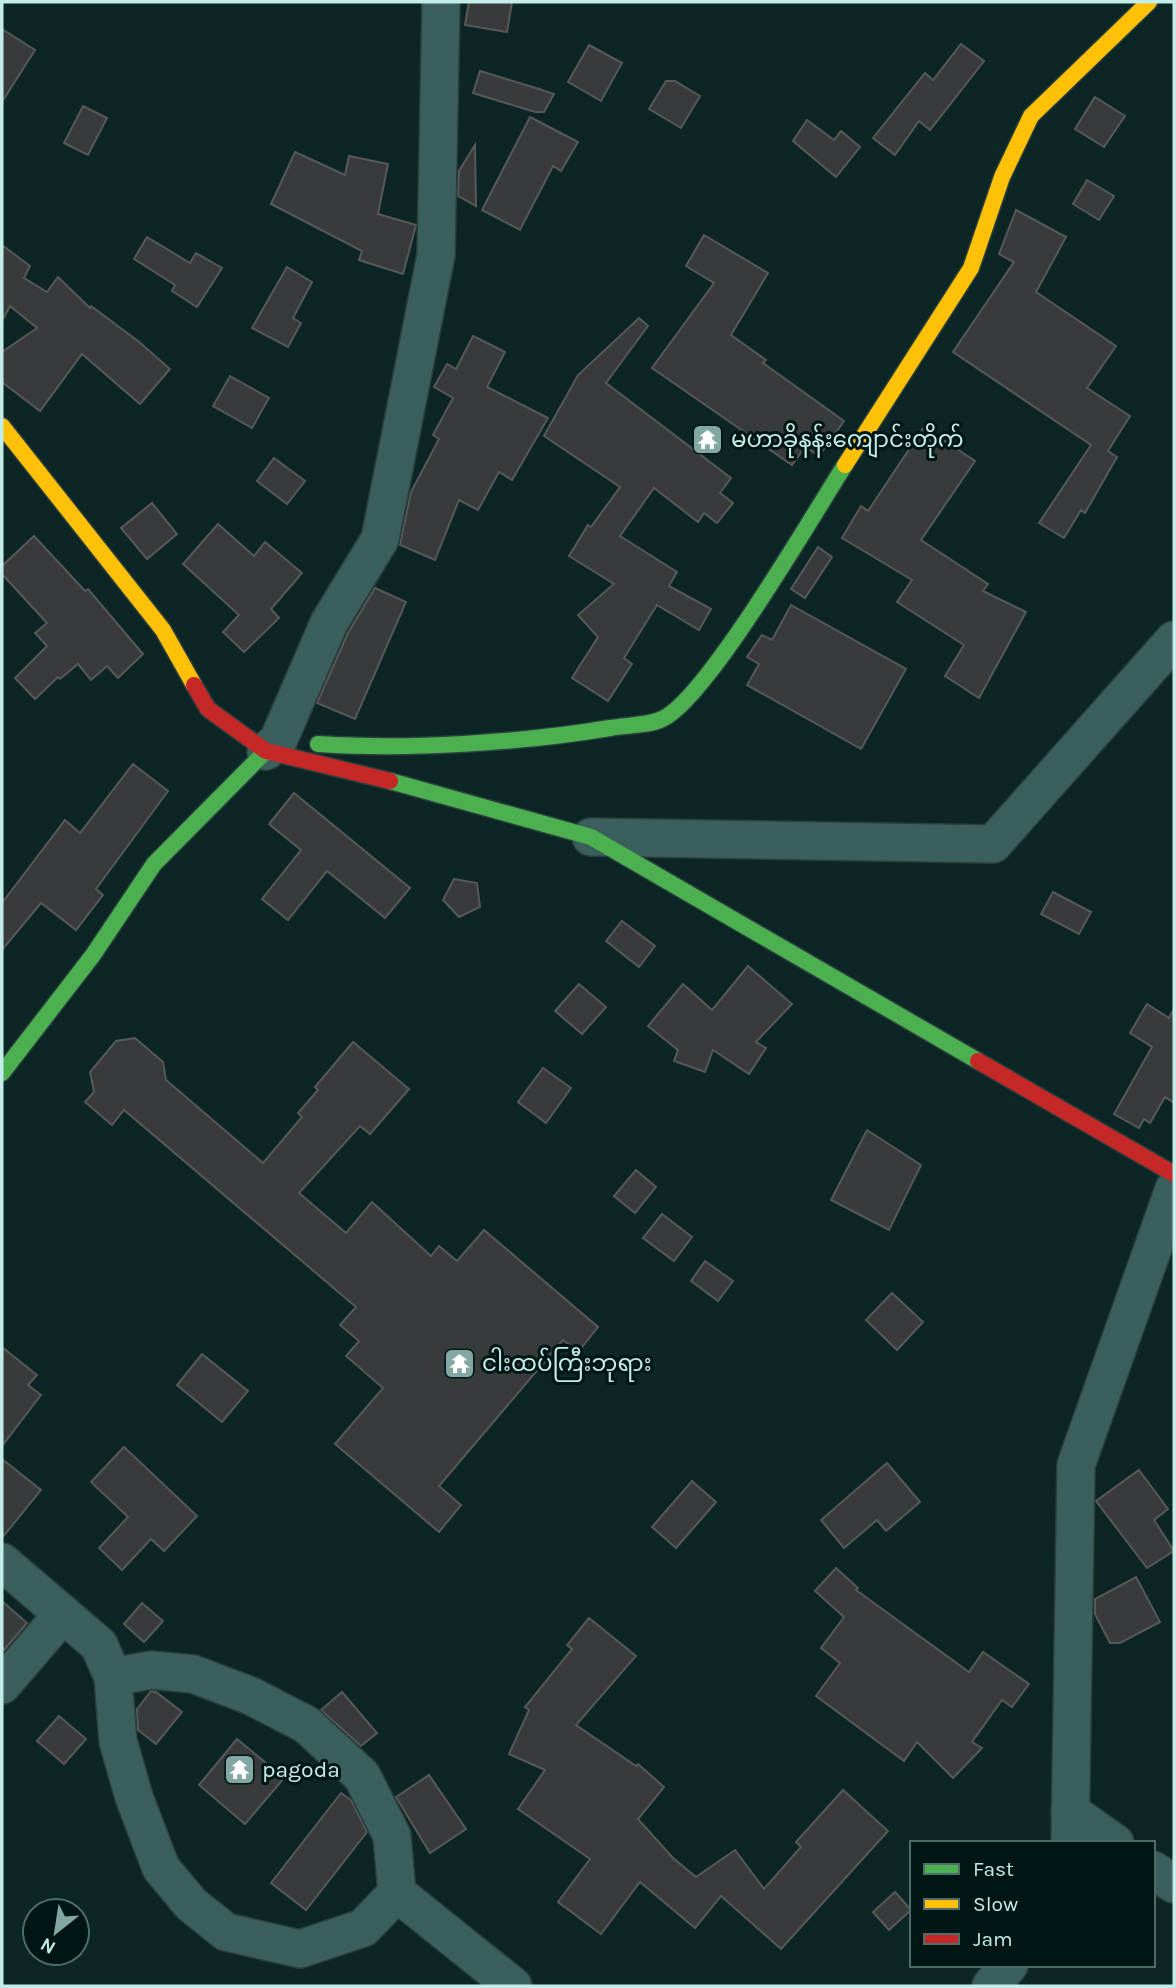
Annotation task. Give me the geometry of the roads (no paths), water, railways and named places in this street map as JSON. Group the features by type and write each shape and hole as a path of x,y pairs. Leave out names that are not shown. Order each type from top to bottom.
{"street":[{"path":"2,1073 93,954 154,864 272,746 329,623 380,539 436,255 442,2"},
{"path":"272,746 362,747 560,736 663,719 691,694 736,635 971,268 1002,177 1031,117 1149,2"},
{"path":"2,426 163,630 208,709 272,746 591,837 1174,1174"},
{"path":"591,837 993,844 1174,640"},
{"path":"1109,1841 1070,1827 1076,1465 1174,1189"},
{"path":"2,1562 99,1645 113,1678 118,1741 134,1797 161,1868 191,1904 226,1932 300,1949 363,1928 397,1893"},
{"path":"2,1685 63,1614"},
{"path":"113,1678 150,1670 193,1674 251,1696 307,1725 362,1776 392,1836 397,1893 513,1986"},
{"path":"1155,1871 1174,1884"},
{"path":"991,1986 1007,1967"}],"place":[{"name":"မဟာခိုနန်းကျောင်းတိုက်","path":"708,439"},
{"name":"ငါးထပ်ကြီးဘုရား","path":"459,1363"},
{"name":"pagoda","path":"239,1769"}]}
